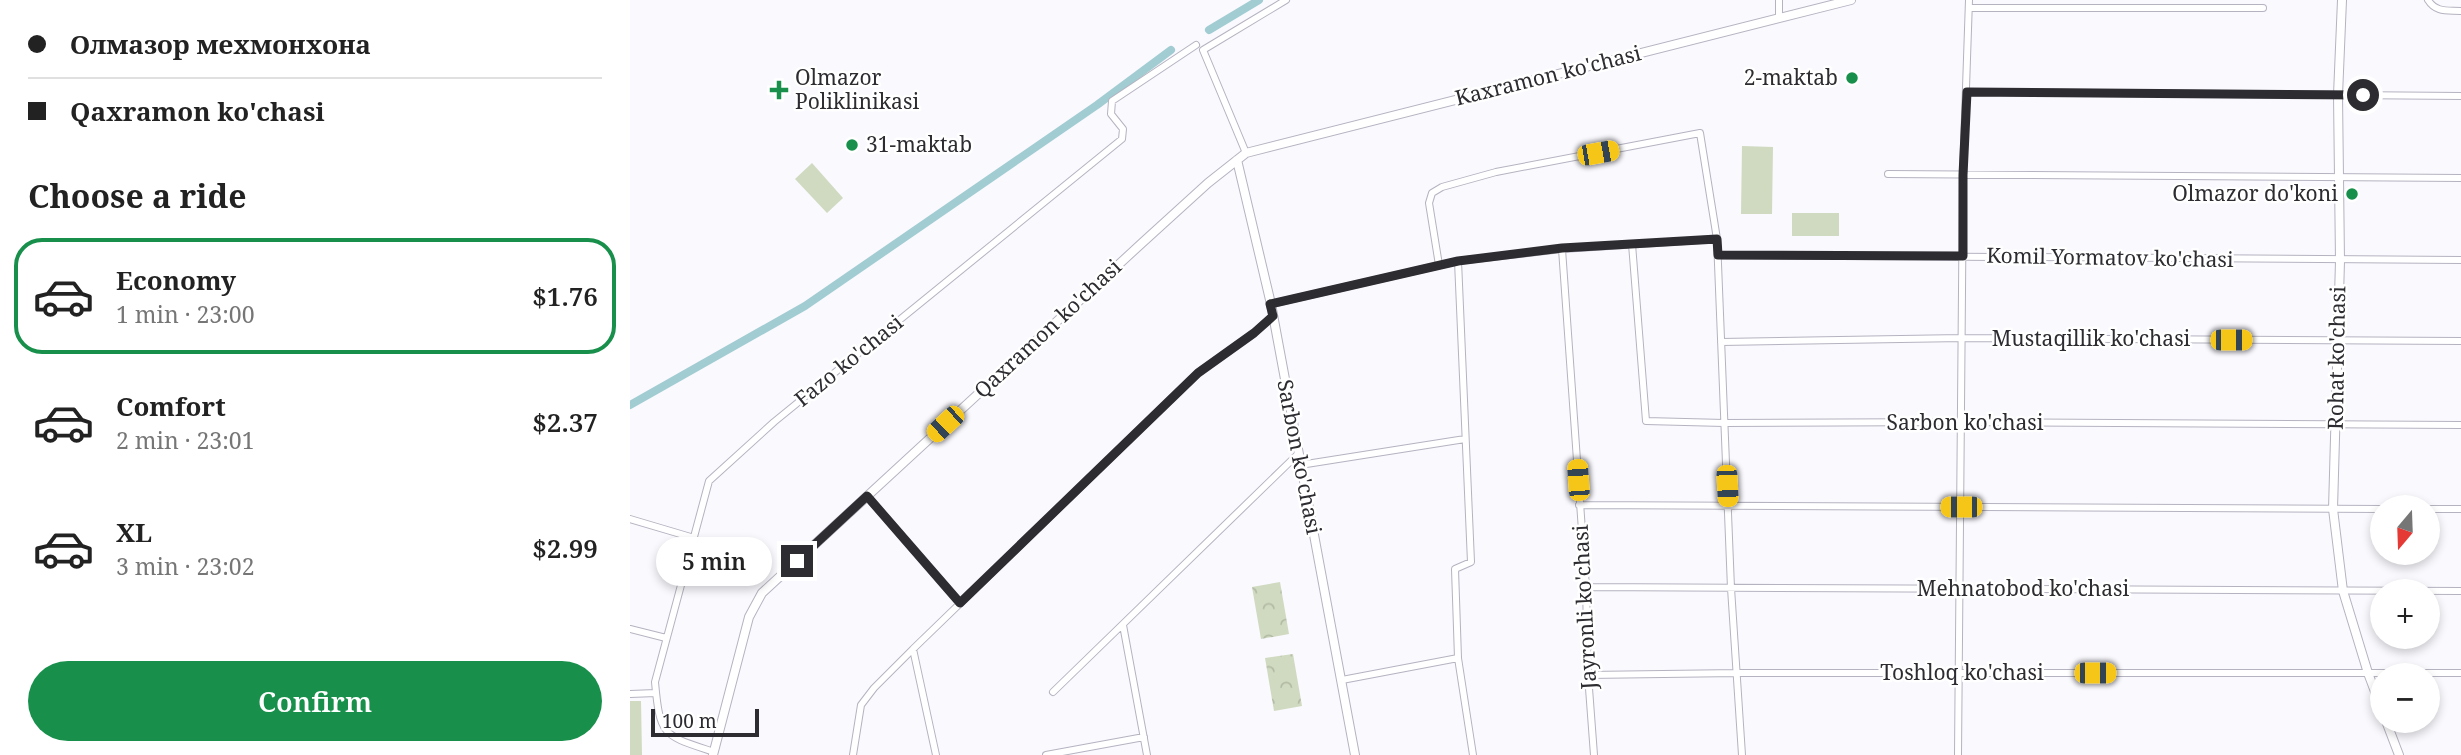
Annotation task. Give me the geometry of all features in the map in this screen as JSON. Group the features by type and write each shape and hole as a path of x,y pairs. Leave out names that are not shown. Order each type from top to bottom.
{"street":[{"path":"1246,153 1200,48 1286,0"},
{"path":"1779,0 1779,16"},
{"name":"Kaxramon ko'chasi","path":"1246,153 1779,16 1851,0"},
{"name":"Rohat ko'chasi","path":"2342,0 2338,95 2340,261 2333,509 2343,591 2370,678"},
{"path":"2428,0 2439,10 2461,11"},
{"path":"1958,755 1963,175 1969,4 2263,8"},
{"name":"Fazo ko'chasi","path":"713,753 673,738 666,731 658,712 655,682 709,481 774,422 1122,139 1123,129 1111,114 1112,101 1200,48"},
{"path":"1967,92 2461,96"},
{"path":"1439,265 1429,203 1432,193 1442,187 1496,172 1700,133 1717,239 1731,588 1742,755"},
{"name":"Qaxramon ko'chasi","path":"713,753 750,617 762,593 1170,217 1246,153"},
{"name":"Sarbon ko'chasi","path":"1237,160 1273,316 1355,755"},
{"path":"1888,174 2461,177"},
{"path":"1270,304 1458,261 1562,248 1717,239"},
{"name":"Sarbon ko'chasi","path":"1632,244 1646,421 1724,424 1961,422 2461,425"},
{"name":"Jayronli ko'chasi","path":"1562,248 1586,587 1588,676 1594,755"},
{"name":"Komil Yormatov ko'chasi","path":"1718,255 2461,260"},
{"path":"1458,261 1471,562 1455,569 1458,658 1473,755"},
{"path":"853,755 861,705 874,688 1198,373 1273,316"},
{"name":"Mustaqillik ko'chasi","path":"1721,342 1962,338 2461,341"},
{"path":"1300,465 1465,439"},
{"path":"1053,692 1298,454"},
{"path":"867,496 960,603"},
{"path":"1579,505 2370,509"},
{"path":"2440,509 2461,509"},
{"path":"630,519 694,538"},
{"name":"Mehnatobod ko'chasi","path":"1586,587 2461,591"},
{"path":"1123,625 1147,755"},
{"path":"630,629 666,638"},
{"path":"913,649 936,755"},
{"path":"1342,680 1458,658"},
{"name":"Toshloq ko'chasi","path":"1588,676 1738,673 2461,673"},
{"path":"630,694 656,693"},
{"path":"2391,733 2399,755"},
{"path":"1046,755 1143,737"}],"green space":[{"path":"1742,146 1773,147 1772,214 1741,214"},
{"path":"812,163 843,198 827,213 795,179"},
{"path":"1792,213 1839,213 1839,236 1792,236"},
{"path":"1280,582 1289,634 1261,639 1252,587"},
{"path":"1293,654 1302,706 1274,711 1265,658"},
{"path":"630,701 641,701 642,755 630,755"}],"waterway":[{"path":"1209,30 1259,0"},
{"path":"630,405 805,306 1097,105 1171,50"}],"place":[{"name":"2-maktab","path":"1852,78"},
{"name":"Olmazor Poliklinikasi","path":"779,90"},
{"name":"31-maktab","path":"852,145"},
{"name":"Olmazor do'koni","path":"2352,194"}],"route":[{"path":"797,561 867,496 960,603 1198,373 1273,316 1270,304 1458,261 1562,248 1717,239 1718,255 1963,256 1967,92 2363,95"}]}
